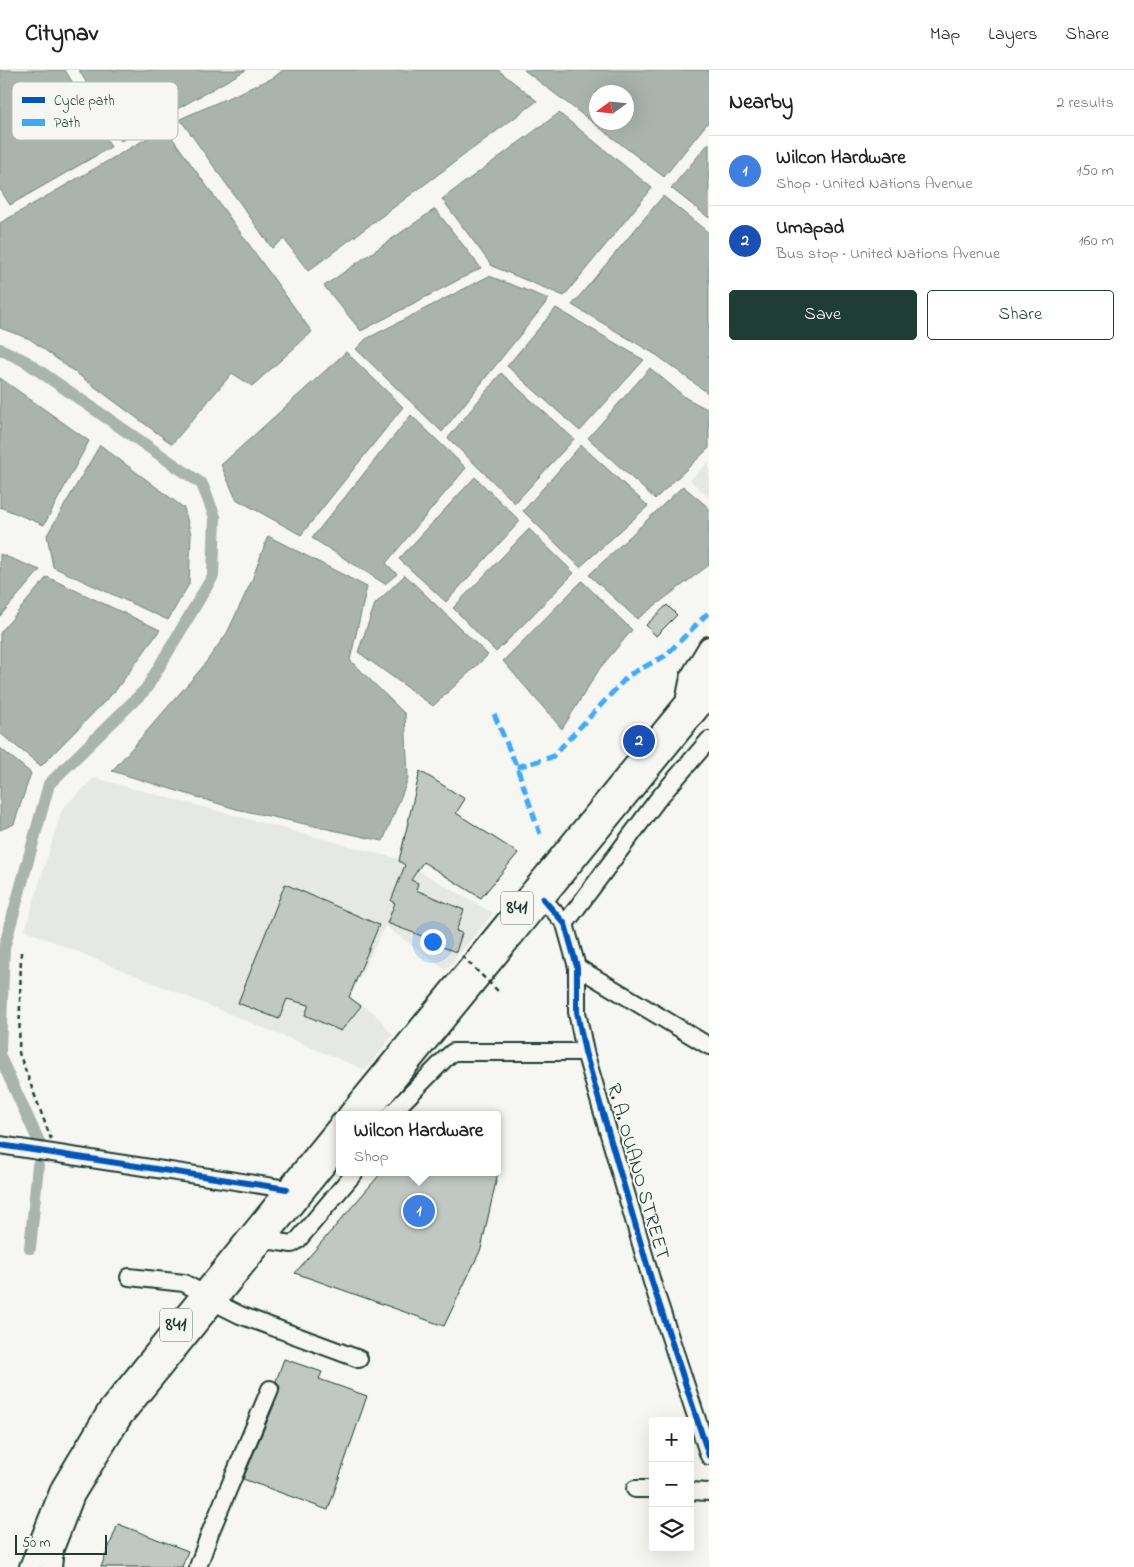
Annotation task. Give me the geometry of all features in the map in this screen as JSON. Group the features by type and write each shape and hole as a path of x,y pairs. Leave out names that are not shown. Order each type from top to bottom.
{"main road":[{"path":"700,705 690,677 709,647"},
{"name":"841","path":"370,1111 700,705 709,674"},
{"name":"841","path":"351,1111 700,705"},
{"name":"841","path":"51,1567 52,1550 74,1495 121,1418 287,1189 336,1129"},
{"name":"841","path":"30,1567 62,1487 109,1409 208,1297 265,1240 336,1152"}],"street":[{"path":"565,924 658,799 709,740"},
{"name":"R. A. OUANO STREET","path":"543,899 565,924 577,967 577,1012 585,1052 652,1282 709,1456"},
{"path":"577,967 709,1046"},
{"path":"394,1111 454,1052 585,1052"},
{"path":"0,1145 287,1189"},
{"path":"265,1240 292,1244 298,1240 352,1176"},
{"path":"129,1277 184,1283 240,1315 359,1359"},
{"path":"198,1567 210,1533 270,1389"},
{"path":"635,1489 649,1490"},
{"path":"694,1491 709,1492"}],"path":[{"path":"21,952 19,1053 55,1152"},
{"path":"462,956 498,992"}],"shaded area":[{"path":"0,70 65,70 72,82 12,82 12,140 107,140 111,147 10,205 0,189"},
{"path":"79,70 246,70 178,109 178,82 86,82"},
{"path":"283,70 498,70 537,101 308,271 284,239 272,248 180,119 273,78"},
{"path":"524,70 709,70 709,121 664,177 603,130 634,130 634,85 589,85 589,120"},
{"path":"559,113 652,188 564,296 492,266 442,199"},
{"path":"144,140 174,140 312,332 252,386 232,373 172,444 30,339 0,328 0,223"},
{"path":"709,143 709,218 671,188"},
{"path":"663,196 709,233 709,394 658,356 572,305"},
{"path":"435,209 481,268 361,331 324,286"},
{"path":"489,276 549,299 442,432 356,349 366,339"},
{"path":"556,308 644,360 580,431 507,366"},
{"path":"346,352 403,407 301,535 236,499 221,465"},
{"path":"650,368 686,398 709,410 709,448 655,499 588,438"},
{"path":"501,373 574,439 515,503 448,438"},
{"path":"0,378 89,441 44,525 0,507"},
{"path":"411,415 466,468 386,563 397,574 385,584 312,538"},
{"path":"100,445 184,508 191,534 189,584 168,620 53,567 47,535"},
{"path":"581,445 648,506 580,567 523,511"},
{"path":"709,462 709,498 690,480"},
{"path":"475,477 520,521 446,602 399,559"},
{"path":"683,486 709,508 709,565 637,619 589,575"},
{"path":"529,529 574,573 496,652 453,608"},
{"path":"268,536 367,587 350,660 405,714 408,779 383,841 236,809 112,771 201,669 227,633 252,580"},
{"path":"0,554 40,570 0,616"},
{"path":"405,575 488,655 433,706 358,652 375,604"},
{"path":"47,577 160,630 116,690 41,766 0,733 0,633"},
{"path":"582,581 632,630 600,668 562,729 503,661"},
{"path":"0,748 31,773 14,824 0,830"},
{"path":"94,778 398,859 493,913 446,970 385,926 350,997 374,1013 393,1035 366,1070 25,930 62,809"}],"building":[{"path":"667,605 677,615 656,636 646,625"},
{"path":"420,771 465,799 456,813 518,853 481,898 423,862 411,880 418,883 416,890 464,910 456,931 462,933 456,952 421,939 422,936 387,923 395,903 391,901 405,865 399,861"},
{"path":"285,884 379,925 349,997 361,1006 341,1031 305,1015 309,1005 287,999 279,1019 238,1003"},
{"path":"379,1176 497,1176 481,1249 444,1326 295,1273"},
{"path":"284,1359 322,1372 319,1379 367,1396 328,1510 243,1479 279,1393 280,1387 276,1381"},
{"path":"118,1524 188,1551 182,1567 101,1567"}],"waterway":[{"path":"0,349 25,361 202,484 215,517 213,576 146,689 49,784 4,948 0,1050"},
{"path":"0,1057 40,1144"},
{"path":"30,1248 38,1165"}],"marked path":[{"path":"517,767 552,757 629,675 665,656 709,612"},
{"path":"494,714 517,767 540,834"}],"cycle path":[{"path":"543,899 565,924 577,967 577,1012 585,1052 652,1282 709,1456"},
{"path":"0,1145 287,1189"}],"place":[{"name":"Umapad","path":"639,741"},
{"name":"Wilcon Hardware","path":"419,1211"}]}
